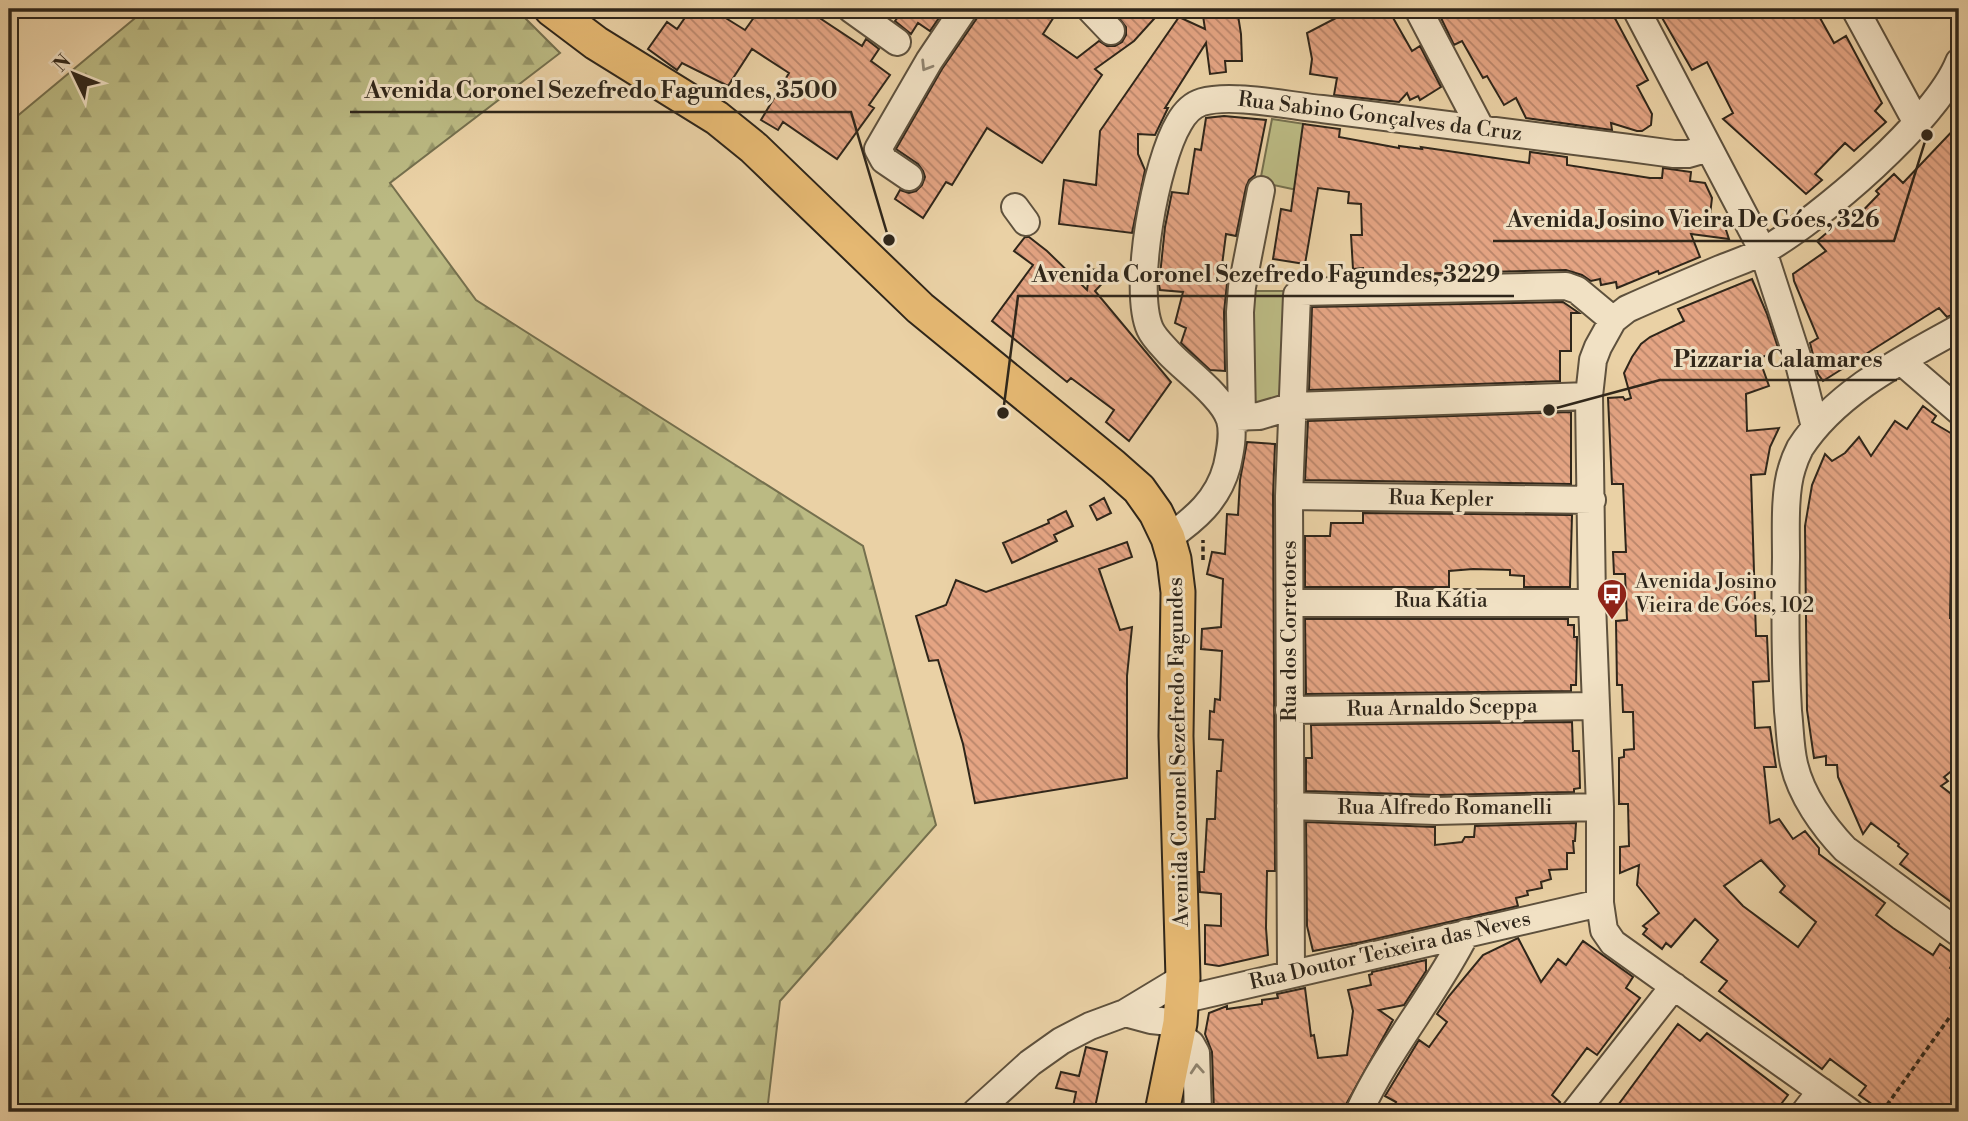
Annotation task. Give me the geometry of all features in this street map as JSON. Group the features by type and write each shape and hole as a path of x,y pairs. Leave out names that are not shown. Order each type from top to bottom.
{"main road":[{"name":"Avenida Coronel Sezefredo Fagundes","path":"551,9 596,43 717,118 754,148 920,308 1139,489 1156,513 1174,559 1178,592 1176,736 1180,1009 1162,1112"}],"street":[{"path":"851,9 897,42"},
{"path":"909,177 884,160 878,149 929,61 964,9"},
{"path":"1090,9 1111,31"},
{"path":"1418,9 1480,127"},
{"path":"1636,9 1763,251 1797,356 1815,427"},
{"path":"1855,9 1917,123"},
{"path":"1850,1112 1613,943 1604,930 1600,903 1589,396 1593,360 1613,320 1627,309 1763,251 1804,224 1835,200 1917,123 1958,70"},
{"name":"Rua Sabino Gonçalves da Cruz","path":"1236,417 1156,339 1145,314 1144,266 1157,186 1178,125 1185,113 1195,105 1203,101 1227,99 1480,127 1674,154 1688,154 1709,148"},
{"path":"1168,538 1204,510 1224,477 1236,417 1242,287 1261,191"},
{"name":"Rua dos Corretores","path":"1291,974 1289,496 1295,299 1301,292 1566,286 1577,290 1613,320"},
{"path":"1959,328 1851,394 1815,427 1799,450 1791,469 1786,516 1784,651 1793,763 1815,809 1830,833 1845,849 1959,933"},
{"path":"1901,361 1959,411"},
{"path":"1236,417 1273,413 1293,406 1589,396"},
{"name":"Rua Kepler","path":"1289,496 1592,500"},
{"name":"Rua Kátia","path":"1290,603 1592,603"},
{"name":"Rua Arnaldo Sceppa","path":"1289,710 1595,706"},
{"name":"Rua Alfredo Romanelli","path":"1290,806 1436,811 1600,807"},
{"name":"Rua Doutor Teixeira das Neves","path":"1180,1009 1291,974 1600,903"},
{"path":"1359,1112 1374,1079 1452,961 1466,933"},
{"path":"1575,1112 1674,986"},
{"path":"976,1112 1030,1063 1061,1041 1090,1026 1125,1013 1180,1009"},
{"path":"1125,1013 1151,1020 1180,1009"},
{"path":"1180,1009 1196,1053 1198,1112"},
{"path":"1805,1112 1821,1091"}],"path":[{"path":"1882,1112 1959,1004"}],"green space":[{"path":"146,9 516,9 560,53 390,183 476,300 863,546 936,825 780,1001 767,1112 9,1112 9,123"},
{"path":"1272,119 1305,124 1297,190 1260,182"},
{"path":"1244,291 1291,291 1289,402 1243,410"}],"building":[{"path":"691,9 711,9 745,30 760,9 806,9 862,46 866,39 879,49 871,61 890,75 869,105 874,108 837,159 783,122 778,130 761,120 789,73 752,49 728,86 682,63 677,70 648,49 667,22 677,29"},
{"path":"898,9 945,9 930,31 918,23 911,34 895,21 902,12"},
{"path":"980,9 1059,9 1043,34 1077,58 1099,41 1107,46 1122,42 1126,27 1112,9 1163,9 1134,41 1095,69 1102,75 1042,163 987,128 952,185 946,182 923,218 895,199 900,190 909,193 916,191 925,177 918,164 896,149"},
{"path":"1202,9 1237,9 1242,61 1225,61 1226,72 1210,74 1206,43 1165,108 1168,108 1155,135 1138,134 1138,154 1145,170 1132,233 1059,224 1064,180 1096,185 1100,131 1179,17 1205,29"},
{"path":"1331,9 1388,9 1412,51 1420,46 1441,87 1420,100 1418,96 1410,100 1407,93 1399,102 1334,95 1337,78 1310,74 1312,59 1307,33 1336,18"},
{"path":"1446,9 1610,9 1648,80 1637,86 1652,114 1651,125 1637,131 1611,123 1612,130 1526,118 1516,98 1504,105 1487,76 1483,78 1462,41 1454,45 1441,18 1449,14"},
{"path":"1657,9 1815,9 1834,43 1846,36 1882,103 1875,111 1886,122 1854,151 1845,143 1815,174 1822,180 1806,194 1723,119 1733,113 1707,62 1692,70"},
{"path":"1224,116 1266,120 1255,175 1246,187 1236,236 1226,234 1221,273 1228,274 1224,312 1225,371 1210,370 1181,343 1186,328 1175,323 1183,292 1160,290 1159,285 1172,192 1188,194 1195,149 1201,150 1206,118"},
{"path":"1303,124 1340,129 1339,137 1399,148 1422,149 1421,147 1529,163 1530,152 1567,157 1567,165 1650,178 1662,178 1663,168 1691,172 1690,181 1705,183 1712,198 1710,215 1718,216 1717,220 1723,221 1729,239 1691,234 1700,257 1617,288 1616,282 1601,285 1600,279 1591,281 1566,270 1363,275 1363,268 1353,269 1351,235 1362,235 1361,204 1348,203 1349,192 1318,188 1305,264 1273,259 1281,209 1291,211"},
{"path":"1959,124 1959,312 1947,317 1939,308 1823,381 1818,374 1810,343 1818,338 1793,274 1826,251 1817,241 1842,220 1848,226 1879,194 1876,191 1894,174 1903,183"},
{"path":"1025,237 1029,237 1047,251 1087,290 1090,269 1113,272 1095,291 1171,382 1129,441 1106,422 1114,410 1071,378 1067,382 992,321 1033,265 1014,251"},
{"path":"1752,279 1779,351 1759,358 1769,386 1746,394 1747,431 1779,428 1770,447 1765,474 1751,475 1756,636 1767,636 1769,681 1753,682 1755,728 1770,727 1776,767 1764,767 1770,823 1779,819 1793,839 1805,831 1819,848 1819,854 1885,903 1876,915 1893,928 1933,955 1940,944 1957,956 1950,968 1959,974 1959,1112 1883,1112 1859,1095 1866,1086 1830,1059 1822,1069 1719,991 1727,981 1701,962 1718,940 1695,919 1671,947 1666,943 1662,949 1643,934 1647,929 1643,926 1659,913 1637,885 1639,865 1620,873 1620,847 1629,846 1628,804 1619,804 1619,758 1624,757 1624,750 1634,749 1633,712 1623,712 1622,685 1617,685 1616,621 1627,620 1625,574 1614,574 1613,552 1626,552 1623,484 1612,484 1608,398 1631,398 1624,373 1632,357 1650,337 1684,321 1678,309","holes":["1761,860 1785,886 1780,892 1816,922 1798,947 1743,906 1724,886"]},
{"path":"1563,302 1579,313 1571,313 1571,351 1560,351 1560,381 1309,390 1312,307"},
{"path":"1923,406 1936,416 1932,422 1959,438 1959,565 1951,563 1950,618 1953,618 1952,642 1959,641 1959,765 1944,777 1948,781 1941,786 1959,800 1959,908 1900,864 1908,854 1899,844 1871,823 1863,834 1838,777 1837,765 1826,765 1826,756 1814,758 1807,710 1805,526 1812,485 1825,454 1832,461 1845,453 1859,437 1871,456 1895,421 1907,429"},
{"path":"1571,412 1571,484 1305,480 1308,421"},
{"path":"1247,442 1275,444 1275,871 1267,871 1268,955 1219,966 1205,964 1205,925 1221,926 1221,894 1200,892 1199,872 1204,872 1207,819 1215,819 1217,771 1221,771 1223,740 1209,739 1210,711 1214,712 1215,699 1220,700 1222,651 1201,649 1202,629 1221,627 1223,579 1207,574 1212,552 1225,554 1227,514 1238,515 1240,480"},
{"path":"1104,498 1111,513 1097,520 1090,506"},
{"path":"1066,511 1073,526 1054,535 1057,541 1012,563 1003,543 1049,523 1048,520"},
{"path":"1363,513 1572,515 1570,587 1524,587 1524,576 1510,575 1510,570 1473,569 1449,571 1449,587 1305,587 1305,536 1330,536 1331,523 1363,523"},
{"path":"1127,542 1132,557 1099,569 1120,630 1132,627 1127,676 1127,778 975,803 963,744 938,660 929,661 916,616 946,605 956,580 986,592"},
{"path":"1305,619 1568,619 1568,625 1574,625 1574,637 1577,637 1576,685 1571,685 1571,691 1306,694"},
{"path":"1572,722 1573,751 1579,751 1580,788 1574,789 1574,792 1436,795 1306,791 1306,758 1312,758 1311,725"},
{"path":"1306,822 1435,827 1435,845 1462,842 1465,837 1474,837 1475,826 1576,823 1574,853 1567,853 1567,869 1549,870 1551,879 1541,882 1542,888 1527,891 1528,895 1516,898 1518,906 1313,951 1307,926"},
{"path":"1518,938 1541,982 1558,959 1566,965 1583,941 1633,977 1626,988 1640,998 1597,1055 1587,1048 1552,1095 1560,1102 1552,1112 1392,1112 1396,1102 1385,1096 1419,1040 1429,1047 1447,1022 1437,1014 1449,996 1483,955"},
{"path":"1426,960 1426,971 1404,1005 1379,1010 1393,1020 1344,1108 1333,1104 1330,1112 1214,1112 1212,1052 1205,1034 1209,1013 1227,1006 1227,1009 1262,1004 1262,1000 1278,998 1277,994 1305,988 1311,1036 1314,1035 1318,1058 1347,1055 1353,1011 1348,990 1371,985 1369,975 1372,972"},
{"path":"1678,1024 1700,1041 1707,1033 1788,1095 1775,1112 1613,1112"},
{"path":"1086,1047 1107,1052 1094,1112 1072,1112 1076,1092 1056,1088 1061,1072 1079,1076"}],"place":[{"name":"Avenida Josino Vieira De Góes, 326","path":"1927,135"},
{"name":"Avenida Coronel Sezefredo Fagundes, 3500","path":"889,240"},
{"name":"Pizzaria Calamares","path":"1549,410"},
{"name":"Avenida Coronel Sezefredo Fagundes, 3229","path":"1003,413"},
{"name":"Avenida Josino Vieira de Góes, 102","path":"1612,621"}]}
